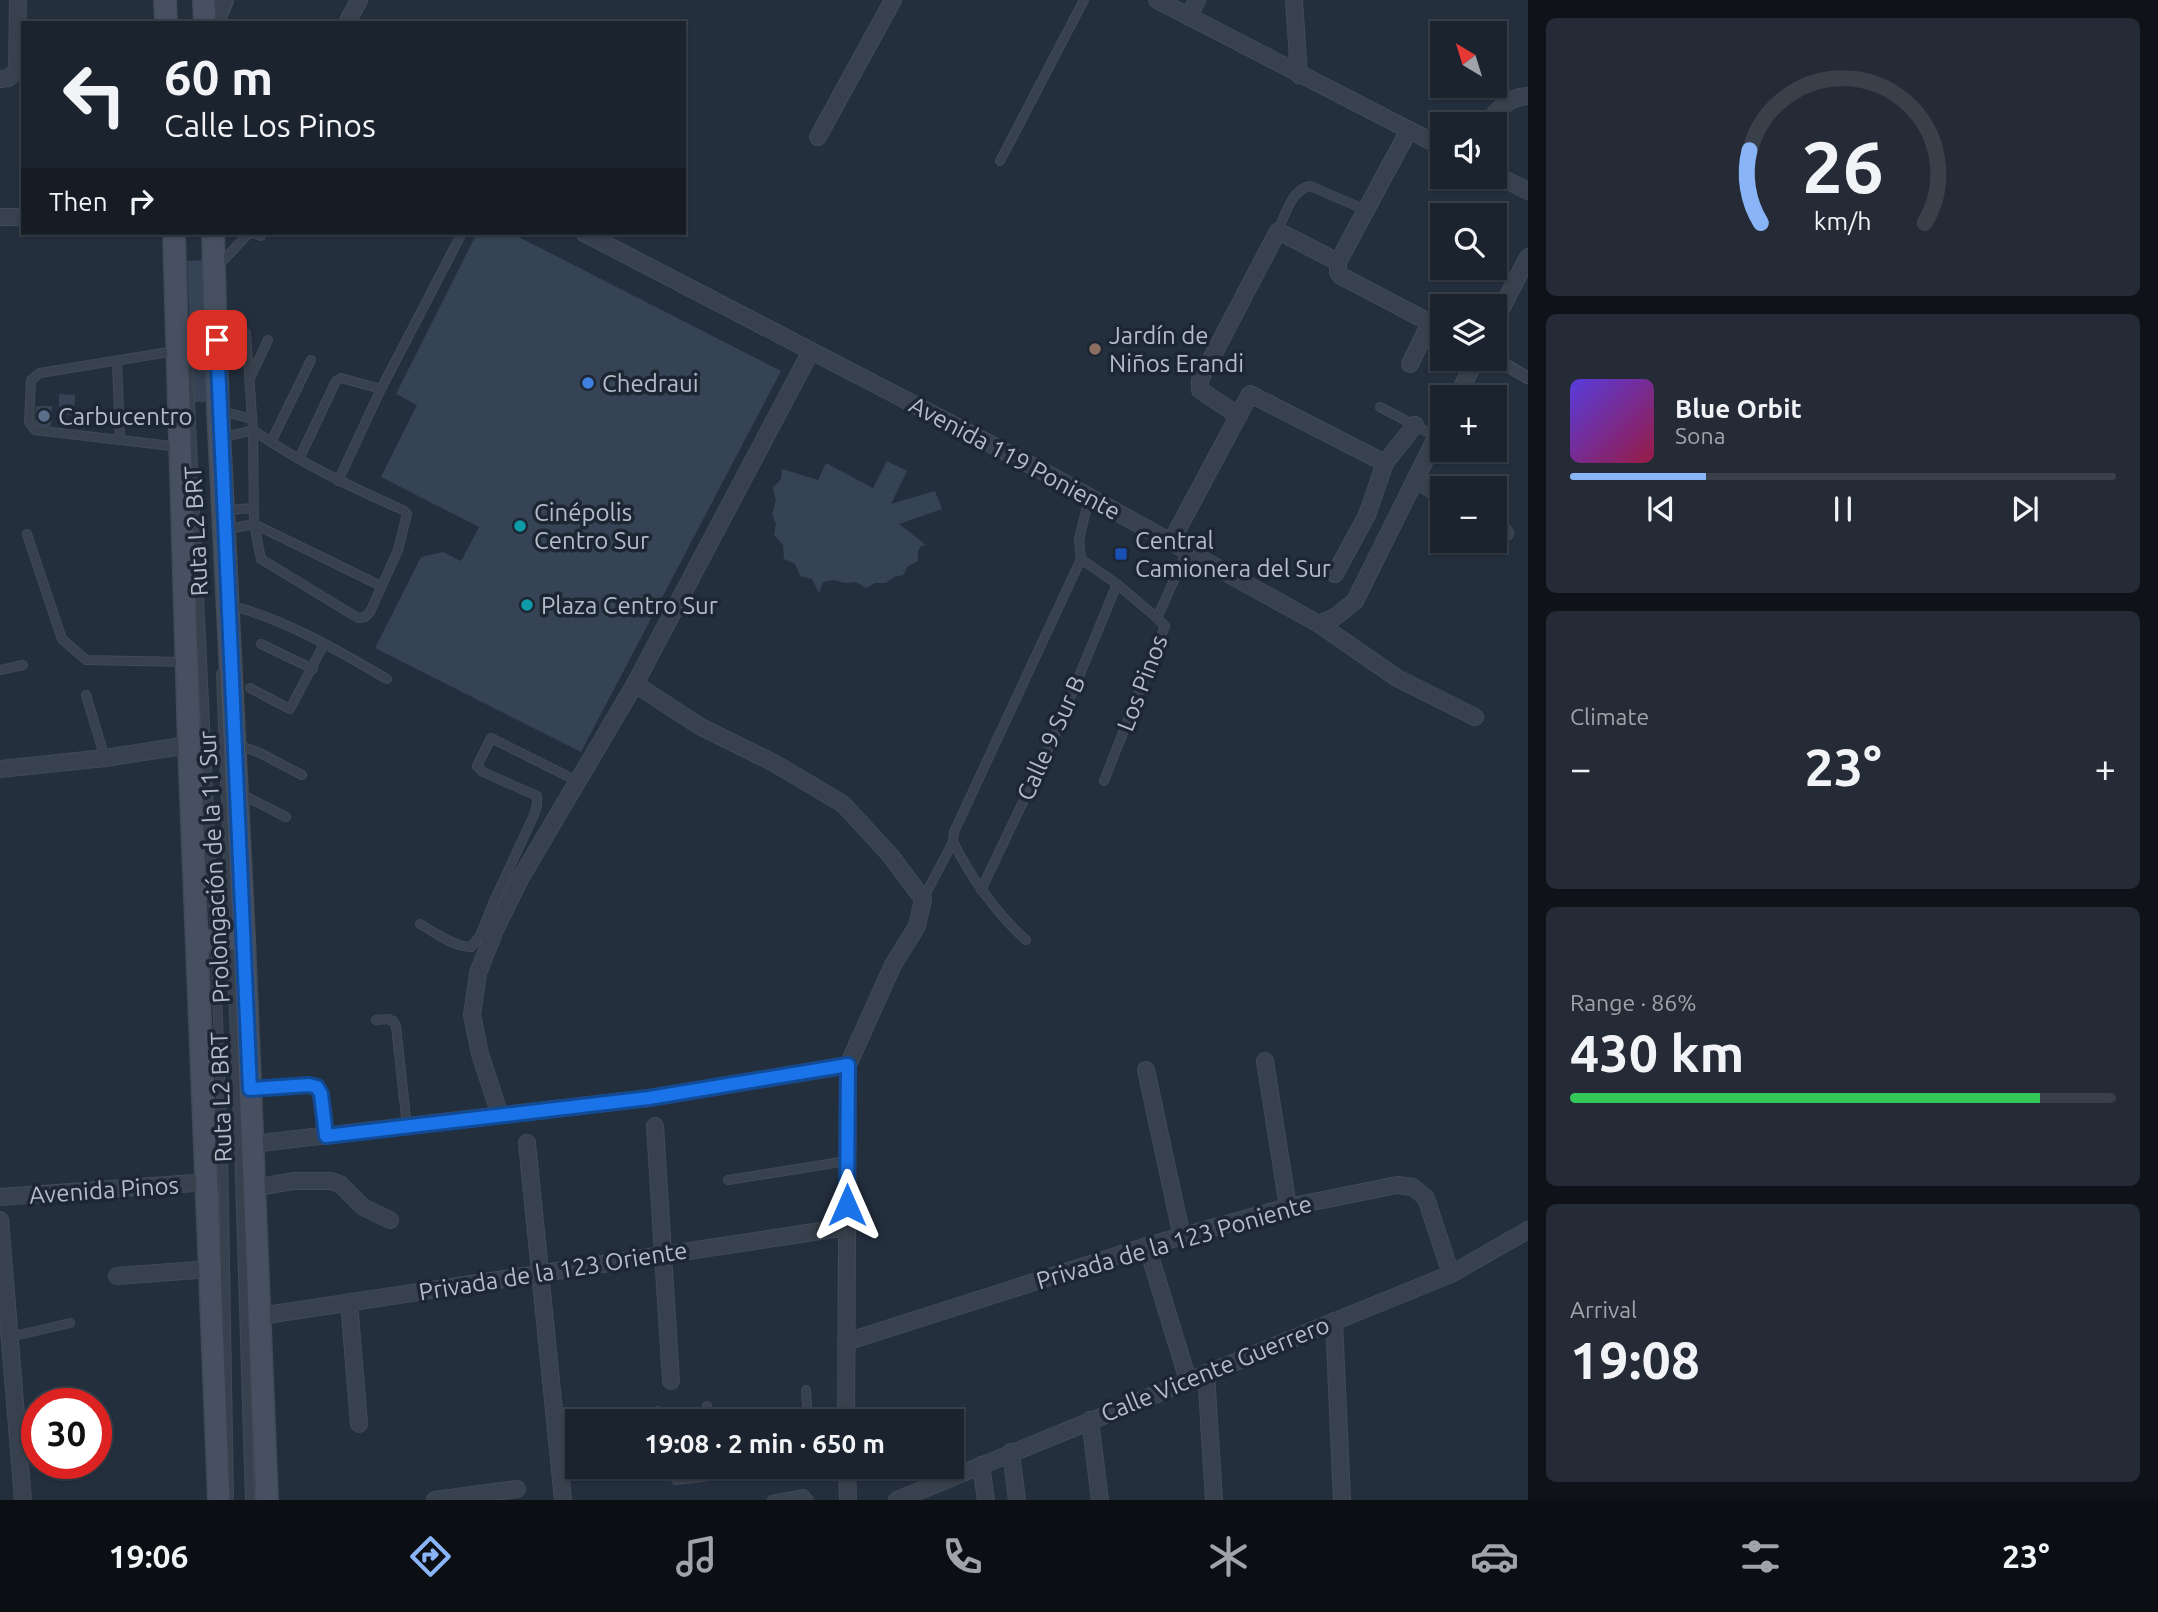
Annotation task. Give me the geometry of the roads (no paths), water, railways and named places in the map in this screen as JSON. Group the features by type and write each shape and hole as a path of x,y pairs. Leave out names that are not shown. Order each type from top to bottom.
{"main road":[{"path":"165,0 166,21"},
{"path":"204,0 205,21"},
{"name":"Prolongación de la 11 Sur","path":"174,235 182,347 180,447 189,746 250,1089 267,1500"},
{"name":"Prolongación de la 11 Sur","path":"208,240 216,269 218,410 224,520 223,606 237,792 222,940 208,1182 219,1500"}],"street":[{"path":"0,79 8,78 17,71 18,0"},
{"path":"214,21 223,0"},
{"path":"348,21 359,0"},
{"path":"818,136 893,0"},
{"path":"1157,0 1430,141"},
{"path":"1189,17 1197,0"},
{"path":"1294,0 1299,75"},
{"path":"1496,112 1506,103 1520,96 1528,96"},
{"path":"1409,130 1338,262 1338,272 1430,323"},
{"path":"1507,180 1528,191"},
{"path":"0,217 21,217"},
{"path":"1239,416 1199,390 1200,380 1278,231 1338,262"},
{"name":"Avenida 119 Poniente","path":"588,235 1171,542 1319,624 1397,678 1475,717"},
{"path":"1507,298 1528,257"},
{"path":"1410,365 1430,335"},
{"path":"500,1115 480,1054 472,1015 478,973 495,930 520,879 635,684 811,351"},
{"path":"1507,366 1528,378"},
{"path":"1171,542 1250,394 1385,463"},
{"path":"1335,574 1367,515 1385,463 1415,425"},
{"path":"1319,624 1335,617 1354,601 1430,449"},
{"path":"1415,479 1430,488"},
{"path":"635,684 701,727 774,763 843,804 890,855 923,900 916,926 893,965 848,1065 846,1409"},
{"path":"0,769 189,746"},
{"path":"1265,1060 1288,1207"},
{"path":"253,1144 649,1098 848,1065"},
{"path":"1146,1070 1182,1237"},
{"path":"655,1126 671,1381"},
{"path":"527,1143 563,1500"},
{"path":"254,1188 293,1181 331,1181 340,1184 363,1207 390,1220"},
{"name":"Avenida Pinos","path":"0,1197 208,1182"},
{"name":"Privada de la 123 Poniente","path":"846,1342 1147,1246 1288,1207 1397,1185 1413,1187 1426,1198 1451,1274"},
{"path":"0,1220 3,1283 23,1500"},
{"name":"Privada de la 123 Oriente","path":"260,1316 847,1227"},
{"name":"Calle Vicente Guerrero","path":"897,1500 1451,1274 1528,1230"},
{"path":"1147,1246 1188,1380"},
{"path":"117,1276 211,1269"},
{"path":"348,1302 359,1423"},
{"path":"1335,1321 1342,1500"},
{"path":"1206,1373 1214,1500"},
{"path":"1090,1420 1100,1500"},
{"path":"1011,1452 1017,1500"},
{"path":"981,1465 986,1500"},
{"path":"847,1479 848,1500"},
{"path":"435,1500 517,1489"}],"lane":[{"path":"174,0 175,21"},
{"path":"195,0 196,21"},
{"path":"1000,161 1084,0"},
{"path":"1278,231 1296,193 1303,187 1310,186 1366,210"},
{"path":"182,235 187,330"},
{"path":"216,269 253,235"},
{"path":"338,481 381,389 461,235"},
{"name":"Ruta L2 BRT","path":"208,240 223,606"},
{"path":"220,439 253,430 299,460 407,514 398,550 370,612 365,617 358,618 265,564 261,559 254,524 253,430 246,333"},
{"path":"249,381 268,340"},
{"path":"180,447 35,430 29,422 31,380 40,373 182,347"},
{"name":"Ruta L2 BRT","path":"182,347 222,940 250,1500"},
{"path":"271,442 311,360"},
{"path":"117,361 120,440"},
{"path":"299,460 336,382 345,378 381,389"},
{"path":"1380,407 1415,425 1430,429"},
{"path":"218,410 252,419"},
{"path":"923,900 953,842 954,832 1081,559 1079,540 1088,497"},
{"path":"224,520 254,508"},
{"path":"224,520 254,524 381,586"},
{"path":"27,534 62,639 73,651 86,660 187,662"},
{"name":"Los Pinos","path":"1104,781 1165,626 1157,618 1187,551"},
{"path":"1081,559 1117,584 1157,618"},
{"name":"Calle 9 Sur B","path":"981,890 1054,737 1117,584"},
{"path":"223,606 256,612 387,678"},
{"path":"261,644 313,669"},
{"path":"250,688 289,709 313,669 324,644"},
{"name":"Ruta L2 BRT","path":"220,662 223,1163 229,1500"},
{"path":"0,670 23,666"},
{"path":"86,695 105,758"},
{"path":"421,924 447,940 471,947 480,936 534,815 537,796 483,772 477,766 491,738 577,781"},
{"path":"235,744 260,753 302,775"},
{"path":"237,792 286,817"},
{"path":"953,842 981,890 1001,917 1026,940"},
{"path":"376,1020 388,1019 396,1026 407,1126"},
{"path":"250,1089 309,1085 317,1087 321,1094 326,1136"},
{"path":"728,1180 847,1161"},
{"path":"10,1337 70,1323"},
{"path":"806,1390 807,1409"},
{"path":"772,1500 804,1494 809,1500"}],"place":[{"name":"Jardín de Niños Erandi","path":"1095,349"},
{"name":"Chedraui","path":"588,383"},
{"name":"Carbucentro","path":"44,416"},
{"name":"Cinépolis Centro Sur","path":"520,526"},
{"name":"Central Camionera del Sur","path":"1121,554"},
{"name":"Plaza Centro Sur","path":"527,605"}]}
